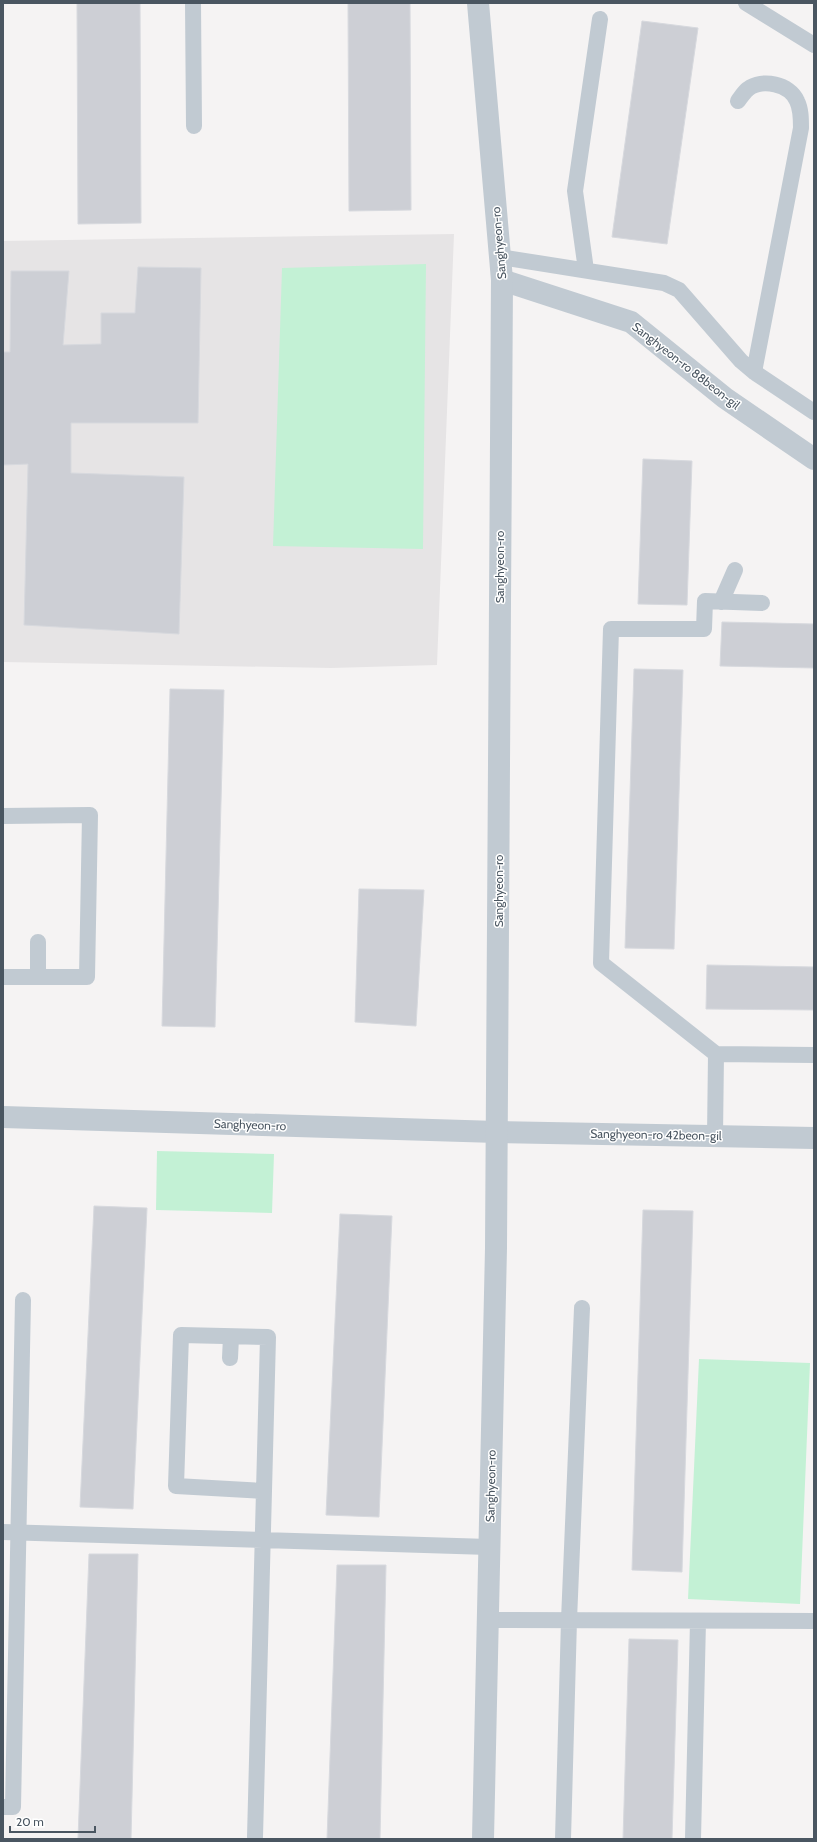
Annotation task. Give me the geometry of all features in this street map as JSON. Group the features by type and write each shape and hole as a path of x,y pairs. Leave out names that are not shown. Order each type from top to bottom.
{"street":[{"name":"Sanghyeon-ro","path":"478,3 502,280 497,1132 490,1547 483,1839"},
{"name":"Sanghyeon-ro 88beon-gil","path":"502,280 631,322 725,398 814,459"},
{"name":"Sanghyeon-ro","path":"3,1117 497,1132"},
{"name":"Sanghyeon-ro 42beon-gil","path":"497,1132 814,1138"}],"lane":[{"path":"193,3 194,126"},
{"path":"746,3 814,45"},
{"path":"586,270 575,191 600,19"},
{"path":"738,101 748,88 764,83 778,85 789,92 797,100 801,117 801,128 754,372"},
{"path":"500,257 664,283 679,290 741,361 754,372 814,412"},
{"path":"721,602 735,570"},
{"path":"762,603 705,601 704,629 611,629 601,963 716,1054 814,1055"},
{"path":"3,816 90,815 87,978 3,977"},
{"path":"38,942 38,977"},
{"path":"715,1136 716,1054"},
{"path":"3,1807 13,1807 10,1604 11,1532 23,1300"},
{"path":"563,1839 569,1620 582,1308"},
{"path":"255,1837 268,1337 181,1335 176,1486 263,1491"},
{"path":"230,1358 231,1337"},
{"path":"11,1532 490,1547"},
{"path":"488,1620 814,1621"},
{"path":"693,1839 698,1621"}],"shaded area":[{"path":"454,234 437,665 331,668 3,662 3,241"}],"green space":[{"path":"426,264 423,549 273,546 282,268"},
{"path":"157,1151 274,1154 272,1213 156,1210"},
{"path":"699,1359 810,1363 800,1604 688,1599"}],"building":[{"path":"77,3 140,3 141,223 78,224"},
{"path":"348,3 410,3 411,210 349,211"},
{"path":"642,21 698,28 667,244 612,237"},
{"path":"138,267 201,268 198,423 71,423 71,473 184,477 179,634 24,625 28,464 3,465 3,352 10,352 11,271 69,271 63,345 101,344 101,313 135,313"},
{"path":"643,459 692,461 687,605 638,604"},
{"path":"722,622 814,624 814,668 720,666"},
{"path":"634,669 683,670 674,949 625,948"},
{"path":"170,689 224,690 215,1027 162,1026"},
{"path":"359,889 424,890 416,1026 355,1022"},
{"path":"707,965 814,967 814,1010 706,1009"},
{"path":"94,1206 147,1208 133,1509 80,1507"},
{"path":"643,1210 693,1211 682,1572 632,1570"},
{"path":"340,1214 392,1216 379,1517 326,1515"},
{"path":"89,1554 138,1554 131,1839 78,1838"},
{"path":"337,1565 386,1565 380,1839 327,1839"},
{"path":"629,1639 678,1640 672,1839 623,1839"}]}
